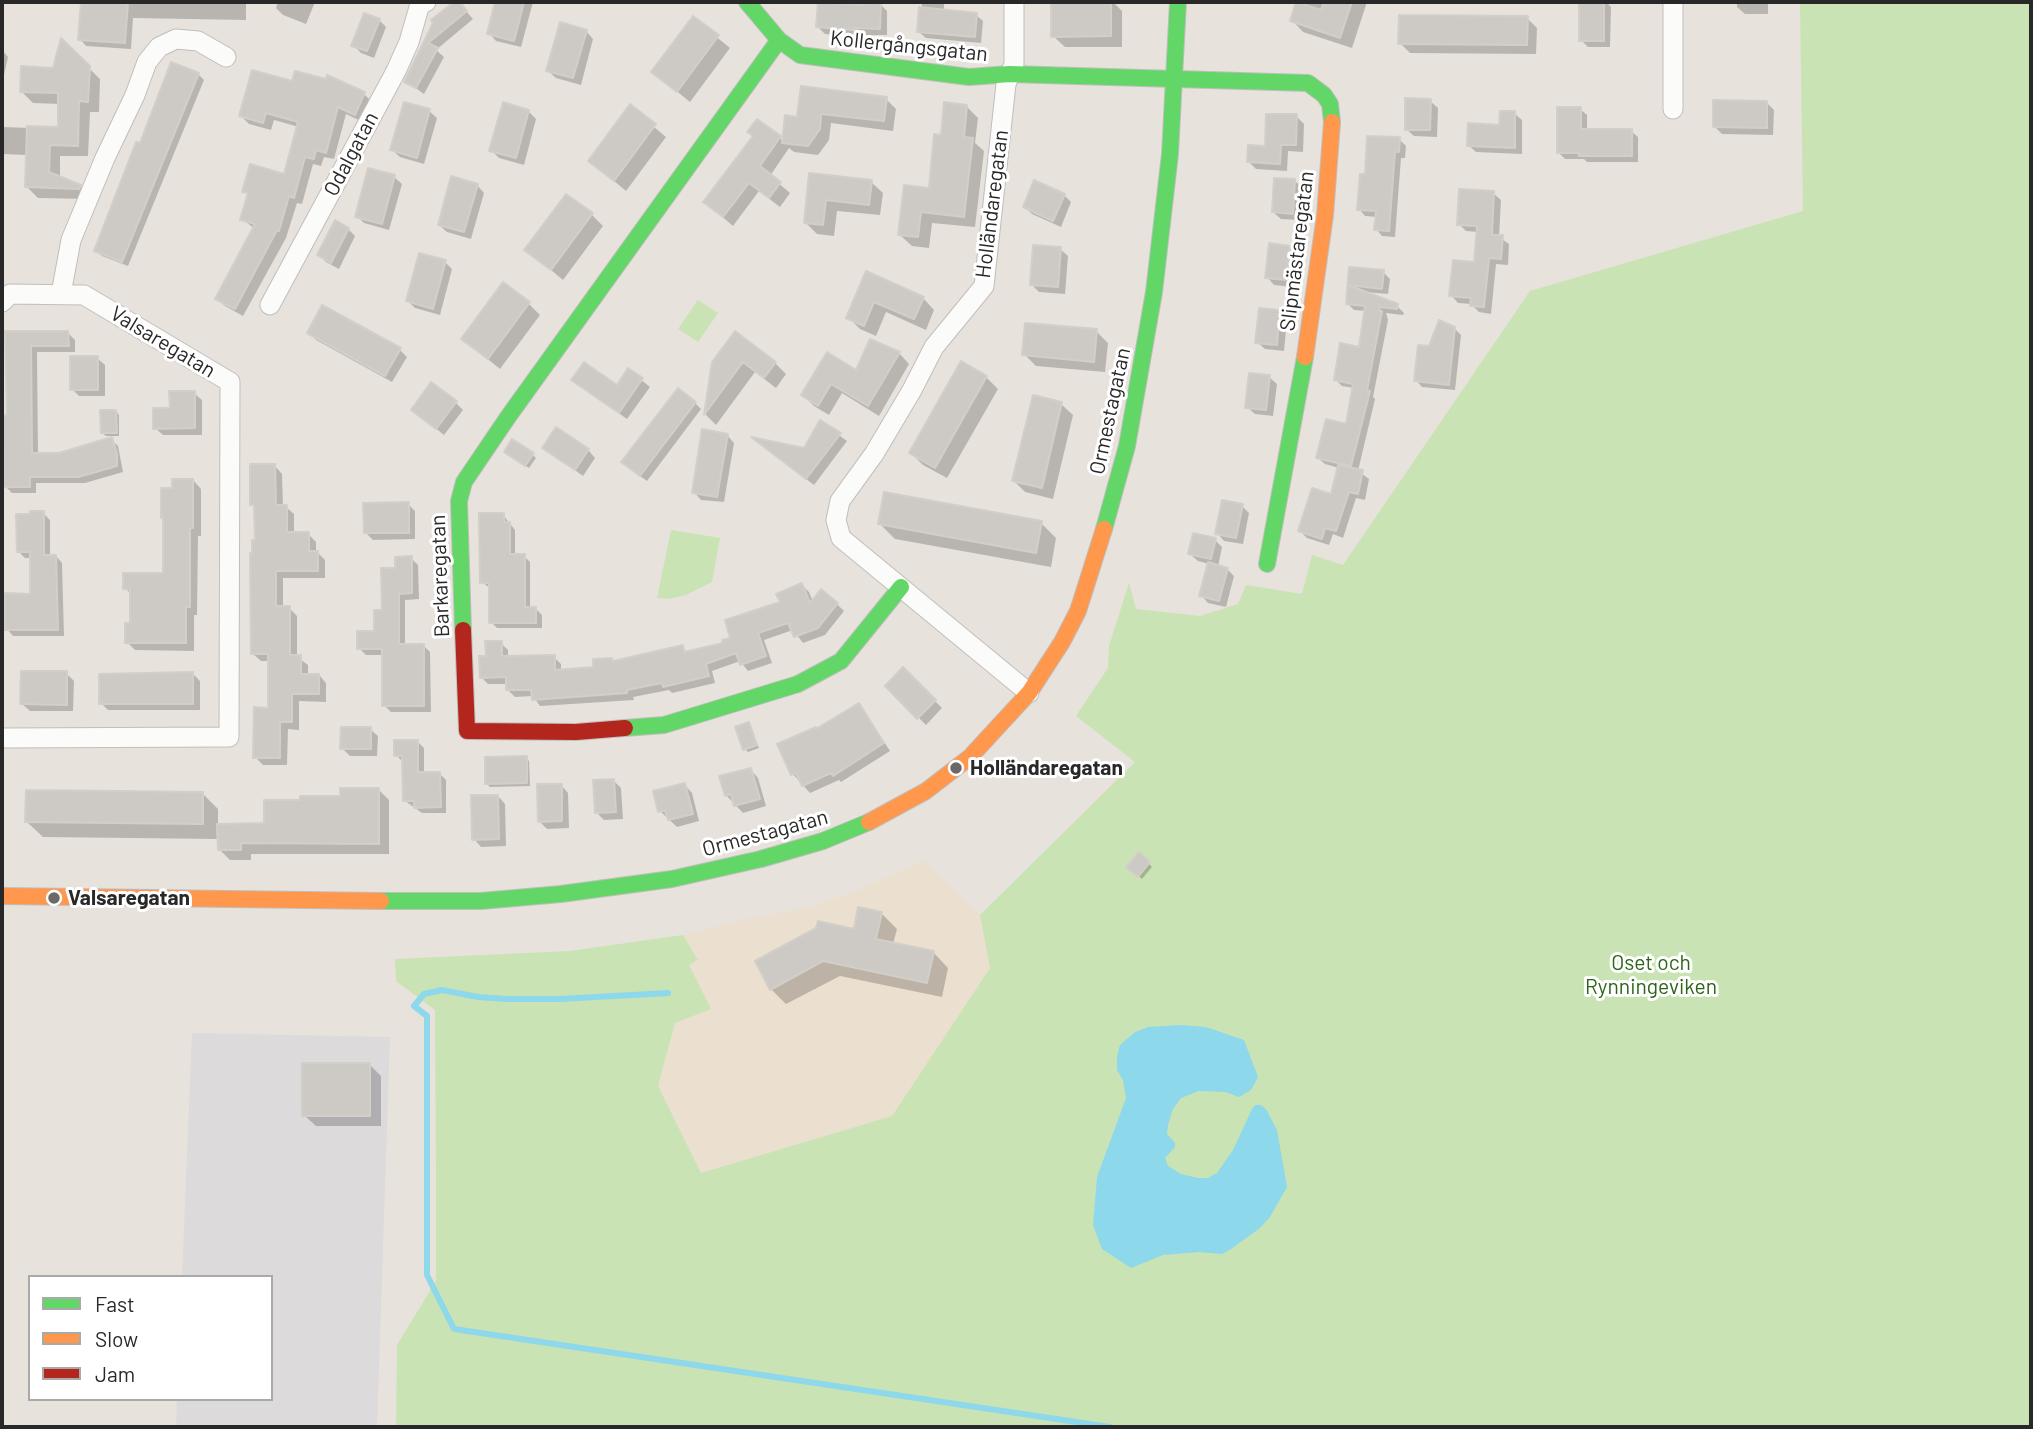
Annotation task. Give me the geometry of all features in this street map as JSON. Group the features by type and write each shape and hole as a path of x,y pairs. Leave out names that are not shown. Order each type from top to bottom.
{"street":[{"name":"Odalgatan","path":"270,305 396,71 409,42 419,2"},
{"name":"Kollergångsgatan","path":"747,2 779,40 800,55 969,77 1010,74 1174,79"},
{"name":"Holländaregatan","path":"1014,2 1014,64 1006,84 984,286 934,347 874,454 840,501 836,520 841,538 1029,693"},
{"name":"Ormestagatan","path":"2,896 481,901 561,894 672,879 761,859 823,841 883,816 926,791 970,757 1029,693 1079,611 1098,553 1127,446 1154,292 1170,154 1178,2"},
{"path":"1673,2 1673,109"},
{"path":"61,294 71,240 147,62 159,47 176,39 198,41 226,57"},
{"name":"Barkaregatan","path":"779,40 464,482 459,501 467,730 576,732 664,725 798,684 841,661 901,587"},
{"name":"Slipmästaregatan","path":"1174,79 1308,83 1317,88 1330,104 1332,118 1324,224 1303,366 1267,564"},
{"name":"Valsaregatan","path":"2,302 10,294 84,295 230,382 229,737 2,738"}],"shaded area":[{"path":"924,860 980,915 990,968 892,1116 701,1173 657,1086 689,965 697,959 683,935 809,907 854,892"},
{"path":"192,1033 390,1037 377,1427 176,1427 177,1401 273,1401 273,1275 182,1275"}],"green space":[{"name":"Oset och Rynningeviken","path":"1800,2 2031,2 2031,1427 396,1427 397,1345 436,1281 436,1163 435,1010 396,981 395,959 570,951 683,935 698,960 689,965 711,1009 675,1023 658,1086 701,1173 892,1116 990,968 980,915 1135,762 1076,716 1108,668 1109,646 1129,583 1136,609 1200,616 1238,604 1246,585 1302,594 1312,555 1343,565 1530,291 1803,211"},
{"path":"698,300 718,313 698,342 678,329"},
{"path":"671,530 720,538 712,582 686,595 669,599 657,598"}],"water":[{"path":"1148,1027 1206,1027 1244,1040 1258,1077 1251,1090 1239,1097 1225,1092 1199,1091 1181,1098 1173,1109 1168,1125 1167,1134 1175,1147 1165,1158 1168,1166 1181,1174 1198,1178 1208,1178 1217,1173 1233,1150 1252,1109 1255,1105 1261,1105 1277,1130 1287,1187 1270,1217 1260,1228 1222,1254 1199,1252 1163,1255 1131,1268 1102,1249 1093,1225 1097,1177 1126,1098 1123,1080 1117,1070 1117,1056 1120,1045 1135,1032"}],"building":[{"path":"81,2 128,2 125,43 78,40"},
{"path":"454,2 460,2 467,11 428,43 438,48 416,88 404,82 433,23 431,20"},
{"path":"495,2 524,2 514,41 487,34"},
{"path":"818,2 864,5 864,2 881,2 880,29 816,27"},
{"path":"1051,2 1111,2 1111,36 1051,37"},
{"path":"1296,2 1321,10 1324,2 1352,2 1340,38 1290,21"},
{"path":"1579,2 1604,2 1604,41 1579,41"},
{"path":"919,7 977,13 975,37 917,32"},
{"path":"364,13 380,19 367,51 351,46"},
{"path":"1399,15 1528,16 1527,45 1398,44"},
{"path":"693,16 719,35 677,92 651,72"},
{"path":"560,22 587,30 573,78 546,71"},
{"path":"61,38 90,66 88,102 79,101 78,146 50,145 49,172 81,185 79,189 25,187 27,126 58,127 58,93 20,92 21,66 53,68"},
{"path":"171,62 199,73 122,262 94,251 136,142 140,143"},
{"path":"252,70 292,81 295,71 326,79 327,75 365,92 355,115 338,107 326,153 316,150 314,159 305,157 294,198 289,196 279,231 277,230 235,309 215,299 255,224 240,220 248,193 242,192 250,164 284,174 298,122 266,113 263,123 239,116"},
{"path":"801,86 887,97 884,121 821,114 820,129 808,146 782,143 785,115 797,117"},
{"path":"1405,98 1431,99 1430,130 1405,130"},
{"path":"1713,100 1767,101 1767,128 1713,127"},
{"path":"404,102 430,109 417,158 390,150"},
{"path":"503,102 529,110 516,158 489,151"},
{"path":"944,102 967,105 964,137 973,138 964,217 921,212 918,237 898,235 904,185 929,188 934,134 941,135"},
{"path":"630,104 656,124 614,181 588,161"},
{"path":"1557,107 1581,107 1581,129 1632,129 1632,156 1579,156 1579,153 1557,153"},
{"path":"1500,111 1515,111 1515,148 1467,146 1468,123 1499,125"},
{"path":"1266,114 1297,114 1296,145 1281,145 1280,164 1247,162 1248,145 1265,146"},
{"path":"757,119 781,136 760,166 781,182 769,198 749,183 723,217 703,202 753,136 747,132"},
{"path":"1367,136 1400,137 1399,152 1395,152 1389,231 1374,230 1376,211 1357,210 1360,174 1365,174"},
{"path":"368,168 395,175 382,224 355,217"},
{"path":"809,173 872,180 869,205 826,200 823,225 804,223"},
{"path":"451,176 478,184 464,232 438,225"},
{"path":"1274,178 1295,179 1293,214 1272,212"},
{"path":"1034,180 1065,194 1053,221 1023,207"},
{"path":"1459,189 1494,191 1492,235 1503,235 1501,259 1489,258 1484,307 1470,306 1471,298 1449,296 1453,260 1474,262 1477,226 1457,225"},
{"path":"566,194 593,213 551,270 524,250"},
{"path":"335,220 349,228 331,263 317,255"},
{"path":"1269,243 1290,246 1287,280 1265,278"},
{"path":"1033,245 1061,247 1058,287 1030,285"},
{"path":"419,253 446,260 433,309 406,301"},
{"path":"1349,267 1384,270 1382,289 1348,285 1398,304 1397,309 1380,307 1379,311 1382,311 1367,390 1370,391 1351,466 1316,458 1326,419 1346,424 1353,384 1334,380 1340,343 1359,347 1365,306 1346,304"},
{"path":"866,271 924,297 914,319 874,302 864,326 846,318"},
{"path":"503,282 530,302 488,359 461,339"},
{"path":"322,305 401,348 385,376 307,333"},
{"path":"1259,308 1280,310 1277,345 1255,343"},
{"path":"1439,320 1455,327 1449,385 1414,381 1418,345 1429,346"},
{"path":"1025,323 1097,329 1094,362 1022,355"},
{"path":"5,331 68,331 69,346 31,346 32,453 59,453 112,437 117,466 78,477 30,477 30,487 4,487 3,416 7,415"},
{"path":"735,331 776,362 764,378 743,362 704,415 712,362"},
{"path":"870,339 900,352 868,406 831,384 818,406 801,395 827,352 856,370"},
{"path":"70,356 98,356 98,390 70,390"},
{"path":"961,361 987,376 935,468 909,453"},
{"path":"584,362 617,385 628,368 643,378 619,413 571,380"},
{"path":"1249,373 1270,375 1266,410 1245,408"},
{"path":"431,382 457,401 436,429 411,410"},
{"path":"678,388 696,402 640,476 621,462"},
{"path":"169,391 195,391 195,428 153,429 153,408 170,408"},
{"path":"1033,395 1062,402 1042,488 1012,481"},
{"path":"100,410 116,410 117,433 101,433"},
{"path":"820,420 841,433 806,479 751,437 804,448"},
{"path":"556,427 589,449 575,470 542,448"},
{"path":"702,429 728,434 717,497 692,493"},
{"path":"512,439 534,453 525,466 504,452"},
{"path":"250,464 275,464 276,505 287,505 287,532 309,532 309,551 318,551 318,571 276,571 276,606 290,606 290,655 301,655 301,674 319,674 319,694 292,694 292,722 280,722 280,758 253,758 254,707 268,708 268,654 251,654 250,553 252,540 255,540 254,505 250,505"},
{"path":"1338,465 1363,470 1358,494 1349,492 1336,531 1325,528 1322,539 1298,531 1312,488 1331,494"},
{"path":"172,479 193,479 190,607 186,607 186,643 125,643 125,623 130,623 130,589 123,589 123,573 163,573 161,488 172,488"},
{"path":"884,492 1042,521 1036,553 878,524"},
{"path":"1222,500 1243,504 1236,538 1215,534"},
{"path":"409,502 409,533 364,533 363,503"},
{"path":"30,511 44,511 44,555 56,555 58,630 5,630 5,593 30,594 30,552 17,552 16,514 30,514"},
{"path":"479,513 504,513 504,522 510,522 510,554 525,554 525,607 536,607 536,623 489,623 489,583 480,583"},
{"path":"1193,533 1216,538 1211,559 1188,554"},
{"path":"412,556 412,593 399,594 399,644 424,644 424,706 382,706 382,649 357,649 357,631 374,631 374,610 382,610 381,568 395,568 395,557"},
{"path":"1208,562 1228,568 1219,601 1199,596"},
{"path":"802,583 810,603 821,589 838,603 818,628 794,637 788,623 758,633 766,656 740,665 736,653 706,664 709,676 663,687 662,683 627,690 627,693 532,700 531,690 506,690 506,677 480,678 479,656 486,656 485,641 502,641 502,656 555,655 555,670 593,667 593,659 612,658 613,661 683,645 684,652 723,643 722,640 730,638 725,620 780,602 776,594"},
{"path":"903,667 936,700 917,719 885,686"},
{"path":"21,671 67,671 67,705 20,704"},
{"path":"193,672 193,704 99,704 99,674"},
{"path":"859,703 884,743 833,776 831,773 802,786 796,773 791,775 777,744 816,729"},
{"path":"749,722 757,745 743,750 735,727"},
{"path":"341,727 371,727 371,749 340,749"},
{"path":"394,740 418,740 418,772 440,772 441,807 414,808 414,801 403,801 402,756 394,756"},
{"path":"527,756 527,783 485,784 485,757"},
{"path":"751,768 760,799 734,806 731,794 725,796 719,776"},
{"path":"614,779 616,812 595,813 593,780"},
{"path":"685,783 693,814 668,820 665,810 658,812 653,791"},
{"path":"537,784 562,784 562,821 538,822"},
{"path":"340,788 379,788 379,844 241,843 241,850 218,850 217,824 264,823 264,800 300,800 300,796 340,796"},
{"path":"26,790 203,792 203,824 25,822"},
{"path":"471,795 498,795 499,839 472,840"},
{"path":"1139,852 1150,862 1138,877 1126,867"},
{"path":"858,907 882,912 876,939 934,951 927,983 823,961 770,990 755,961 816,928 818,921 854,929"},
{"path":"302,1063 370,1063 370,1116 302,1116"}],"waterway":[{"path":"668,993 506,999 442,990 424,994 414,1006 427,1016 427,1275 454,1329 1110,1427"}],"traffic: fast":[{"path":"747,2 779,40 800,55 969,77 1010,74 1308,83 1324,95 1330,104 1332,122"},
{"path":"1104,529 1127,446 1154,292 1170,154 1178,2"},
{"path":"463,630 459,501 464,482 779,40"},
{"path":"1267,564 1305,357"},
{"path":"625,728 664,725 798,684 841,661 901,587"},
{"path":"381,901 481,901 561,894 672,879 761,859 823,841 869,822"}],"traffic: slow":[{"path":"1305,357 1325,215 1332,122"},
{"path":"869,822 926,791 970,757 1029,693 1062,642 1078,611 1104,529"},
{"path":"2,896 381,901"}],"traffic: jam":[{"path":"463,630 467,731 576,732 625,728"}],"place":[{"name":"Holländaregatan","path":"956,768"},
{"name":"Valsaregatan","path":"54,898"}]}
